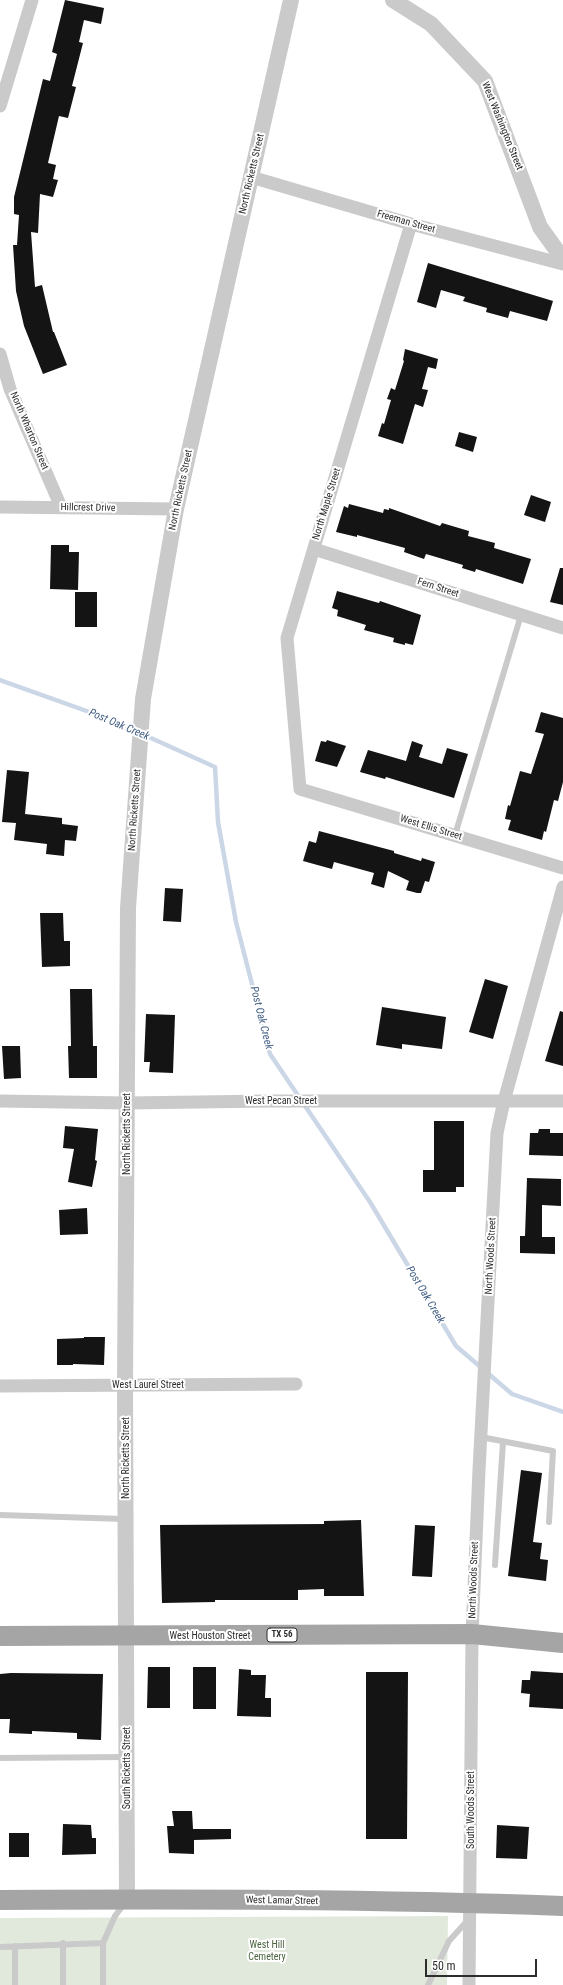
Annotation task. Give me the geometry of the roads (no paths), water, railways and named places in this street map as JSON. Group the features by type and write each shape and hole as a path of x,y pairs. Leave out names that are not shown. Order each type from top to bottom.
{"main road":[{"name":"West Houston Street","path":"0,1636 472,1634 563,1643"},
{"name":"West Lamar Street","path":"0,1900 127,1899 470,1911 562,1906"}],"street":[{"path":"0,106 4,79 32,0"},
{"name":"North Ricketts Street","path":"127,1636 125,1385 128,908 143,699 176,509 291,0"},
{"name":"West Washington Street","path":"393,0 431,24 485,81 540,227 563,259"},
{"name":"Freeman Street","path":"251,177 411,224 563,264"},
{"name":"North Maple Street","path":"300,789 287,638 411,224"},
{"name":"North Wharton Street","path":"0,354 10,388 61,507"},
{"name":"Hillcrest Drive","path":"0,507 176,509"},
{"name":"Fern Street","path":"314,549 563,628"},
{"name":"West Ellis Street","path":"300,789 563,868"},
{"name":"North Woods Street","path":"472,1634 497,1134 504,1101 563,887"},
{"name":"West Pecan Street","path":"0,1101 127,1104 269,1100 563,1101"},
{"name":"West Laurel Street","path":"0,1386 296,1384"},
{"name":"South Woods Street","path":"469,1985 472,1634"},
{"name":"South Ricketts Street","path":"127,1636 127,1899"}],"lane":[{"path":"455,835 521,615"},
{"path":"481,1437 553,1451 549,1522"},
{"path":"495,1565 503,1442"},
{"path":"0,1515 126,1519"},
{"path":"0,1758 127,1757"},
{"path":"103,1985 103,1943 115,1916 127,1899"},
{"path":"428,1985 449,1941 470,1911"},
{"path":"0,1947 62,1943 103,1943"},
{"path":"62,1943 63,1985"},
{"path":"15,1946 15,1985"}],"waterway":[{"name":"Post Oak Creek","path":"0,680 109,719 215,767 218,822 236,922 270,1054 370,1202 456,1346 512,1394 563,1412"}],"park label":[{"name":"West Hill Cemetery","path":"267,1950"}]}
